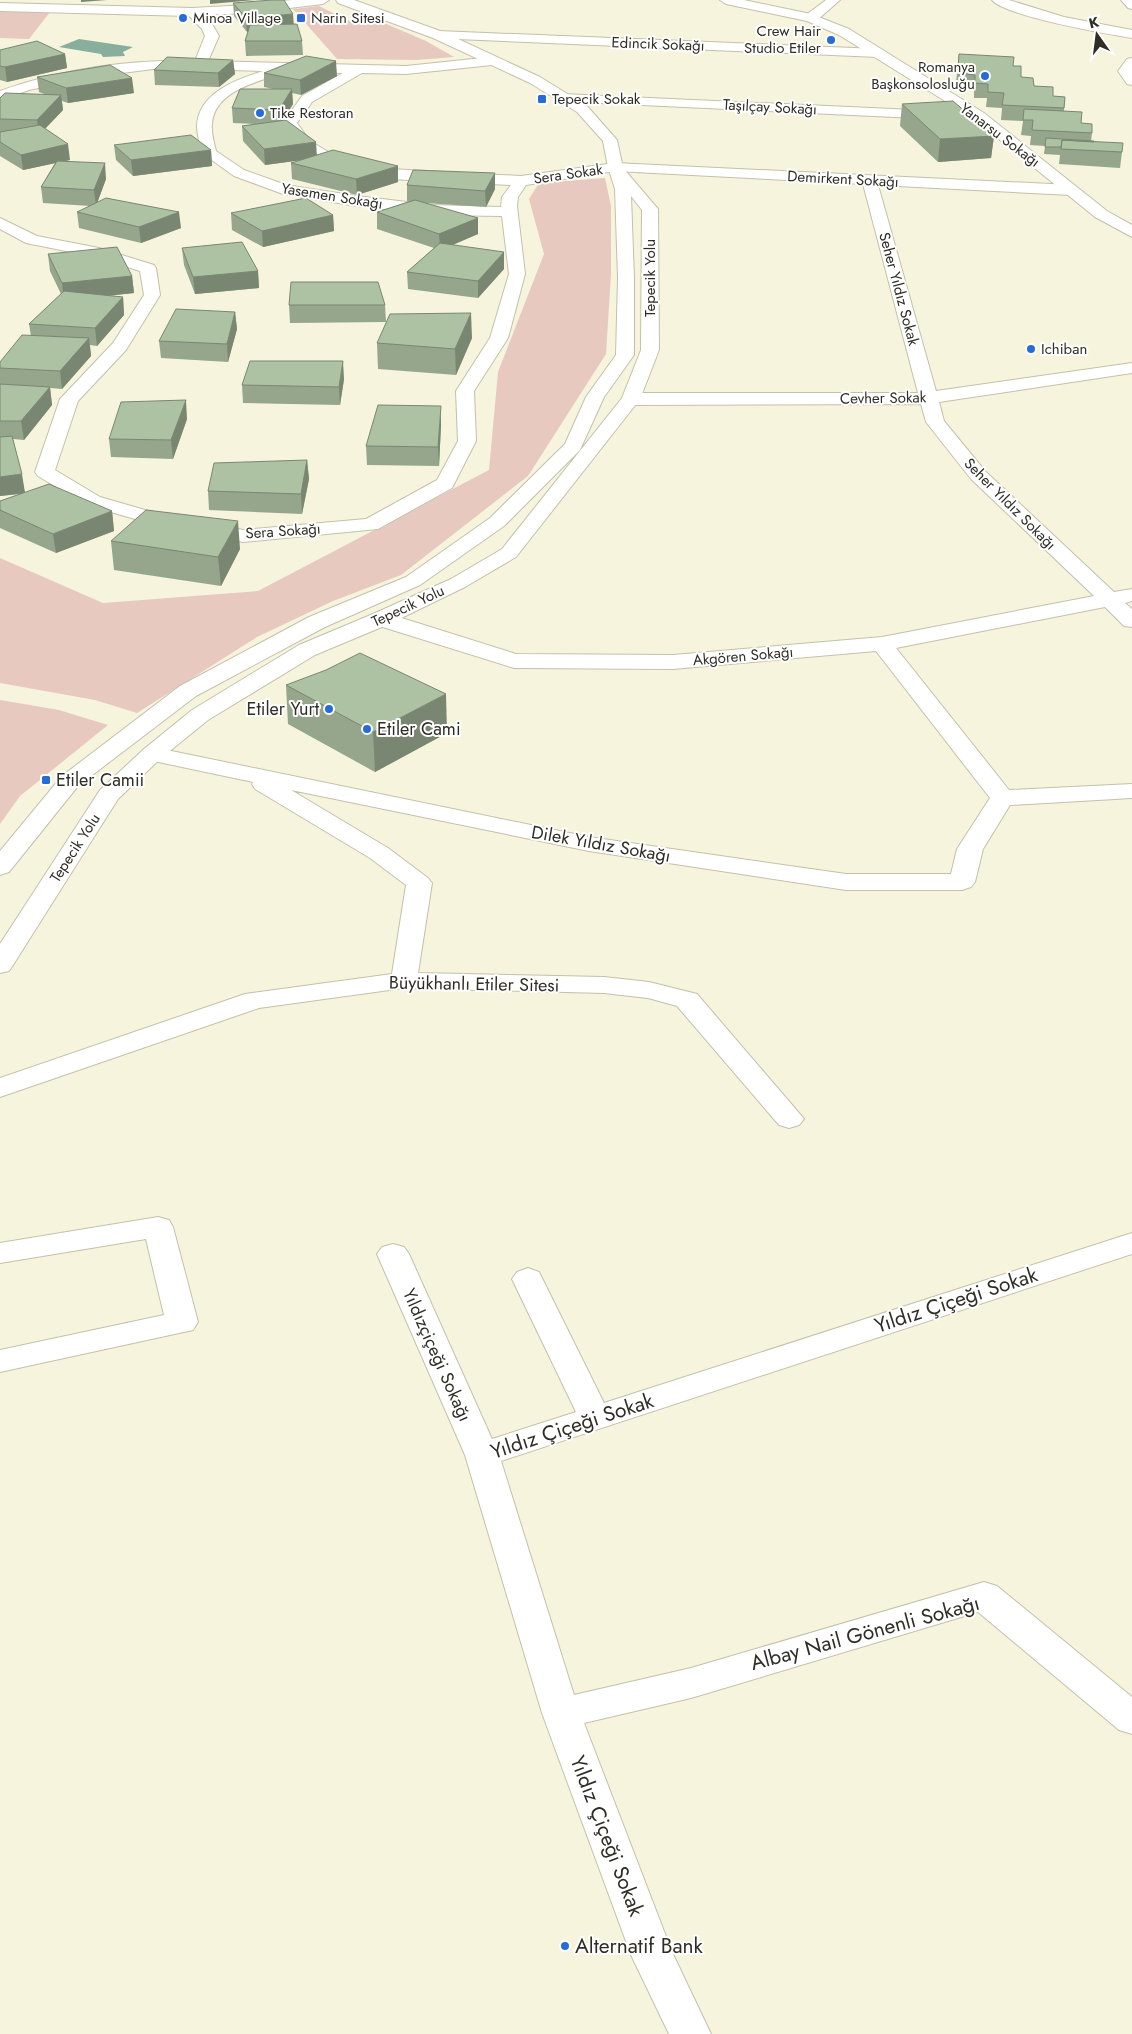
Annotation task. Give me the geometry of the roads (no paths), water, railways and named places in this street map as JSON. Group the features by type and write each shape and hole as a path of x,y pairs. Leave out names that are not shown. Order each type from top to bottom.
{"street":[{"path":"0,7 192,12 248,9 323,0"},
{"name":"Tepecik Yolu","path":"0,867 70,781 188,691 317,622 413,581 497,522 572,446 595,397 626,354 623,189 615,167 610,140 582,109 535,80 438,35 342,0"},
{"name":"Yanarsu Sokağı","path":"726,0 811,18 844,32 979,116 1101,214 1132,232"},
{"path":"811,18 834,0"},
{"path":"998,0 1021,10 1067,23 1132,34"},
{"path":"1127,0 1132,5"},
{"path":"192,12 207,27 212,36 201,63"},
{"name":"Edincik Sokağı","path":"438,35 878,53"},
{"path":"0,96 25,87 91,73 161,64 201,63 406,70 492,61"},
{"path":"1132,62 1125,71 1132,81"},
{"name":"Yasemen Sokağı","path":"288,66 239,83 216,99 205,122 209,152 239,173 283,189 357,201 432,210 510,212"},
{"name":"Sera Sokak","path":"362,68 308,100 290,123 305,144 330,160 390,174 521,181 615,167"},
{"name":"Taşılçay Sokağı","path":"562,98 979,116"},
{"name":"Tepecik Yolu","path":"0,965 109,795 152,754 200,715 307,650 381,619 458,583 509,553 632,399 650,350 650,209 615,167"},
{"name":"Demirkent Sokağı","path":"615,167 1071,190"},
{"name":"Seher Yıldız Sokak","path":"869,180 929,398"},
{"path":"510,212 510,197 521,181"},
{"name":"Sera Sokağı","path":"0,223 32,240 99,253 148,268 152,295 120,346 69,399 45,472 93,501 142,515 243,536 371,525 445,484 467,441 464,391 499,338 517,274 510,212"},
{"name":"Cevher Sokak","path":"595,397 632,399 929,398 1132,368"},
{"name":"Seher Yıldız Sokağı","path":"929,398 935,422 978,475 1107,600"},
{"name":"Akgören Sokağı","path":"349,608 514,660 673,662 882,644 1132,595"},
{"path":"1107,600 1132,621"},
{"path":"882,644 1002,798 1132,790"},
{"name":"Dilek Yıldız Sokağı","path":"116,746 589,844 846,882 962,882 970,850 1002,798"},
{"path":"245,773 379,853 419,883 404,980"},
{"name":"Büyükhanlı Etiler Sitesi","path":"0,1088 255,1000 404,980 604,985 649,990 687,1000 789,1119"},
{"path":"0,1254 158,1227 182,1322 0,1361"},
{"name":"Yıldız Çiçeği Sokak","path":"690,2034 652,1955 561,1713 482,1455 1132,1243"},
{"name":"Yıldızçiçeği Sokağı","path":"393,1254 482,1455"},
{"path":"528,1279 595,1418"},
{"name":"Albay Nail Gönenli Sokağı","path":"561,1713 691,1683 984,1596 1132,1719"}],"place":[{"name":"Minoa Village","path":"183,18"},
{"name":"Narin Sitesi","path":"301,18"},
{"name":"Crew Hair Studio Etiler","path":"831,40"},
{"name":"Romanya Başkonsolosluğu","path":"985,76"},
{"name":"Tepecik Sokak","path":"542,99"},
{"name":"Tike Restoran","path":"260,113"},
{"name":"Ichiban","path":"1031,349"},
{"name":"Etiler Yurt","path":"329,709"},
{"name":"Etiler Cami","path":"367,729"},
{"name":"Etiler Camii","path":"46,780"},
{"name":"Alternatif Bank","path":"565,1946"}]}
